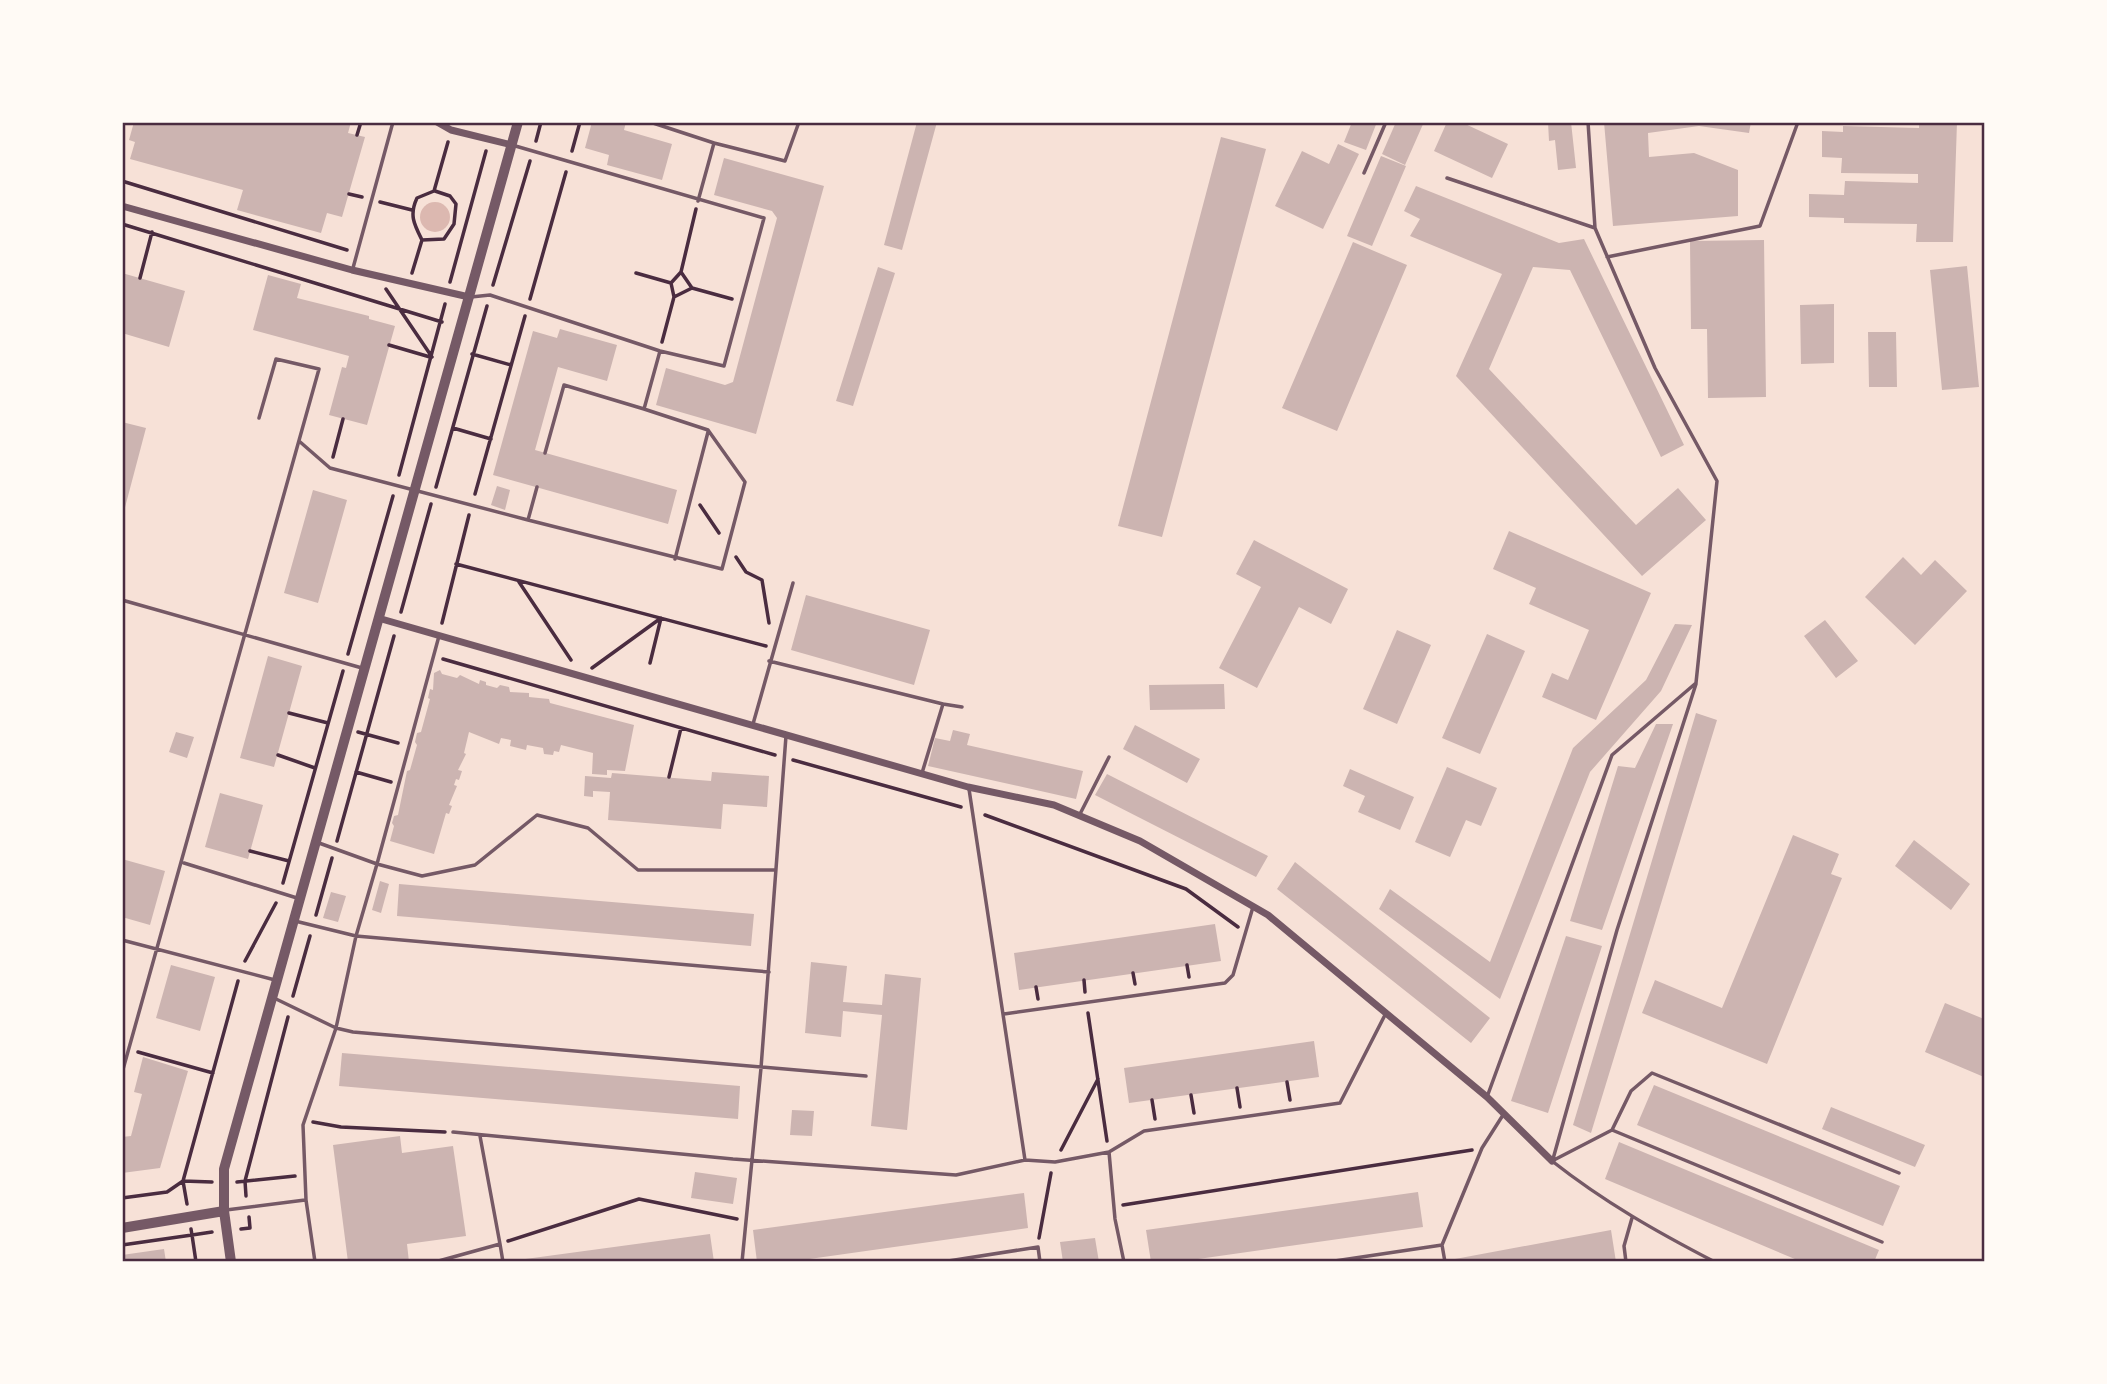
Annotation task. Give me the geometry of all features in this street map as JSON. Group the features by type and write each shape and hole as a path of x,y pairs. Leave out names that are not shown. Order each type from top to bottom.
{"street":[{"path":"438,122 451,130 512,145"},
{"path":"231,1262 223,1183 275,980 518,122"},
{"path":"122,206 352,270 469,297"},
{"path":"378,618 968,786 1054,805 1140,841 1268,915 1487,1097 1552,1161"},
{"path":"122,1228 224,1210"}],"lane":[{"path":"352,270 393,122"},
{"path":"650,122 714,143 785,161 799,122"},
{"path":"1364,173 1386,122"},
{"path":"1552,1161 1617,930 1696,683 1717,481 1655,368 1595,228 1588,122"},
{"path":"1608,257 1760,226 1798,122"},
{"path":"698,201 714,143"},
{"path":"469,297 490,295 660,351 724,366 764,218 512,145"},
{"path":"1447,178 1595,228"},
{"path":"644,409 660,351"},
{"path":"122,1073 183,863 319,369 276,359 259,418"},
{"path":"299,441 330,468 722,569 745,482 708,430 564,385 545,453"},
{"path":"675,559 708,430"},
{"path":"528,520 537,487"},
{"path":"753,724 793,583"},
{"path":"122,600 364,668"},
{"path":"315,1262 306,1200 304,1120 336,1028 356,936 439,636"},
{"path":"769,661 962,707"},
{"path":"1487,1097 1612,755 1696,683"},
{"path":"922,773 943,704"},
{"path":"742,1262 761,1069 786,734"},
{"path":"1079,816 1109,757"},
{"path":"968,786 1026,1160"},
{"path":"315,842 377,864 422,876 475,865 537,815 588,828 638,870 776,870"},
{"path":"183,863 299,898"},
{"path":"1004,1014 1225,983 1233,975 1253,907"},
{"path":"293,920 356,936 769,972"},
{"path":"122,940 275,980"},
{"path":"271,997 336,1028 353,1032 866,1076"},
{"path":"453,1132 956,1175 1026,1160 1055,1161 1109,1152 1128,1139 1157,1130 1340,1104 1386,1013"},
{"path":"1552,1161 1612,1130 1631,1091 1652,1073 1899,1173"},
{"path":"1445,1262 1442,1245 1482,1148 1504,1113"},
{"path":"1612,1130 1882,1242"},
{"path":"480,1135 503,1262"},
{"path":"1109,1152 1114,1206 1124,1262"},
{"path":"1552,1161 1632,1219 1715,1262"},
{"path":"224,1210 306,1200"},
{"path":"1626,1262 1624,1246 1632,1219"},
{"path":"435,1262 500,1244"},
{"path":"1328,1262 1442,1245"},
{"path":"942,1262 1038,1248 1040,1262"}],"path":[{"path":"357,135 361,122"},
{"path":"245,1181 291,1005 433,495 541,122"},
{"path":"439,636 472,505 580,122"},
{"path":"434,191 451,130"},
{"path":"183,1181 240,971 281,892 442,322 447,293 489,139"},
{"path":"122,181 356,252"},
{"path":"408,284 422,240 414,225 412,210 417,198 434,191 450,196 456,204 454,224 444,239 422,240"},
{"path":"671,283 681,272 698,201"},
{"path":"140,278 157,215"},
{"path":"122,224 442,322"},
{"path":"681,272 692,288 741,301"},
{"path":"636,273 671,283"},
{"path":"380,277 396,307 432,357"},
{"path":"660,351 674,297 671,283"},
{"path":"674,297 692,288"},
{"path":"436,343 512,365"},
{"path":"389,345 432,357"},
{"path":"330,468 343,419"},
{"path":"453,428 491,439"},
{"path":"456,564 773,648 762,580 746,572"},
{"path":"518,580 581,676 661,618"},
{"path":"650,663 661,618"},
{"path":"433,656 972,810 1186,889 1245,933"},
{"path":"669,777 681,728"},
{"path":"278,755 315,768"},
{"path":"356,772 399,785"},
{"path":"250,850 289,861"},
{"path":"1087,1004 1109,1152"},
{"path":"129,1050 213,1073"},
{"path":"1038,1248 1055,1161 1098,1079"},
{"path":"1287,1082 1291,1111"},
{"path":"1237,1088 1241,1118"},
{"path":"1191,1095 1195,1124"},
{"path":"1152,1100 1157,1130"},
{"path":"304,1120 341,1127 453,1132"},
{"path":"1114,1206 1482,1148"},
{"path":"122,1198 167,1192 183,1181 223,1183 305,1175"},
{"path":"500,1244 639,1199 746,1220"},
{"path":"122,1245 192,1235 195,1262"}],"shaded area":[{"path":"435,202 446,206 450,217 446,228 435,232 424,228 420,217 424,206"}],"building":[{"path":"134,122 351,122 348,133 365,137 342,217 327,213 321,233 237,210 243,190 130,159 135,142 129,140"},
{"path":"592,122 626,122 624,130 672,144 662,180 607,165 609,155 585,148"},
{"path":"917,122 937,122 902,250 884,245"},
{"path":"1352,122 1377,122 1366,150 1344,142"},
{"path":"1396,122 1424,122 1405,165 1382,154"},
{"path":"1447,122 1461,122 1508,144 1492,178 1434,151"},
{"path":"1548,122 1571,122 1576,168 1558,170 1555,140 1549,141"},
{"path":"1604,122 1751,122 1749,133 1699,126 1648,133 1649,157 1694,153 1738,170 1738,216 1613,226"},
{"path":"1919,122 1957,122 1953,242 1916,242 1917,224 1844,223 1844,218 1809,217 1809,194 1844,195 1845,181 1918,183 1918,174 1841,173 1842,158 1822,157 1822,131 1843,132 1843,126 1919,128"},
{"path":"1221,137 1266,149 1162,537 1118,526"},
{"path":"1338,144 1359,154 1323,229 1275,206 1302,151 1329,164"},
{"path":"1381,156 1406,166 1372,246 1347,236"},
{"path":"724,158 824,186 756,434 656,405 666,368 725,385 733,382 777,218 772,211 714,195"},
{"path":"1416,186 1559,243 1584,239 1684,445 1661,457 1570,270 1533,267 1489,369 1636,525 1678,488 1706,520 1642,576 1456,376 1502,274 1410,236 1420,219 1404,211"},
{"path":"1764,240 1766,397 1708,398 1707,329 1691,329 1690,241"},
{"path":"1353,242 1407,265 1337,431 1282,408"},
{"path":"1967,266 1979,387 1942,390 1930,270"},
{"path":"878,267 895,273 853,406 836,401"},
{"path":"122,273 185,291 169,347 122,333"},
{"path":"268,275 301,284 297,298 369,316 369,319 395,326 367,425 329,415 342,367 346,368 349,356 253,330"},
{"path":"1834,304 1834,363 1801,364 1800,305"},
{"path":"560,329 617,345 607,381 558,367 535,450 677,490 668,524 493,475 533,331 557,338"},
{"path":"1868,332 1896,332 1897,387 1869,387"},
{"path":"122,422 146,428 123,515 122,515"},
{"path":"497,486 510,490 505,510 491,505"},
{"path":"313,490 347,500 318,603 284,593"},
{"path":"1509,531 1651,593 1596,720 1542,697 1552,673 1568,680 1589,630 1529,604 1536,588 1493,569"},
{"path":"1254,540 1348,589 1331,624 1299,607 1257,688 1219,668 1261,587 1236,574"},
{"path":"1903,557 1921,575 1935,560 1967,591 1915,645 1865,597"},
{"path":"806,595 930,630 914,685 791,650"},
{"path":"1825,620 1858,661 1836,678 1804,636"},
{"path":"1675,624 1692,625 1661,691 1590,772 1500,999 1379,909 1390,889 1490,962 1573,748 1646,680"},
{"path":"1397,630 1431,645 1397,724 1363,709"},
{"path":"1487,634 1525,651 1480,754 1442,738"},
{"path":"268,656 302,666 274,767 240,758"},
{"path":"440,670 442,674 457,678 460,675 479,684 480,680 497,688 500,685 509,687 510,692 529,693 529,697 549,699 550,703 634,725 625,771 607,770 607,775 592,774 593,753 561,745 559,752 554,751 553,755 544,754 543,748 527,745 526,750 510,746 511,740 501,738 499,744 469,732 464,753 466,754 458,770 462,771 459,780 456,779 454,785 457,786 449,805 452,806 449,814 446,813 434,854 390,841 394,826 392,823 394,816 398,815 407,771 410,770 417,745 417,733 421,732 430,689 433,690 434,673"},
{"path":"1224,684 1225,709 1150,710 1149,685"},
{"path":"1696,713 1717,720 1591,1133 1573,1125"},
{"path":"1656,724 1673,724 1602,930 1570,921 1618,766 1635,768"},
{"path":"1135,725 1200,759 1187,783 1123,749"},
{"path":"953,730 970,734 967,745 1083,771 1076,799 928,766 935,738 950,741"},
{"path":"176,732 194,737 187,758 169,752"},
{"path":"1447,767 1497,788 1481,826 1466,820 1450,857 1415,842"},
{"path":"1350,769 1414,797 1400,830 1358,812 1365,796 1343,786"},
{"path":"712,772 769,776 767,807 723,804 721,829 608,820 610,792 593,791 593,797 584,796 585,776 611,778 612,773 711,781"},
{"path":"1107,774 1268,856 1256,877 1095,795"},
{"path":"220,793 263,805 248,859 205,847"},
{"path":"1793,835 1839,854 1831,874 1842,878 1767,1064 1642,1013 1655,980 1722,1008"},
{"path":"1914,840 1970,884 1951,910 1895,866"},
{"path":"122,859 165,871 150,925 122,917"},
{"path":"1295,862 1490,1018 1471,1043 1277,889"},
{"path":"380,881 389,884 381,913 372,910"},
{"path":"399,884 754,914 751,946 397,916"},
{"path":"331,892 346,896 338,922 323,918"},
{"path":"1215,924 1221,961 1019,990 1014,953"},
{"path":"1566,936 1602,946 1548,1113 1511,1101"},
{"path":"811,962 847,966 843,1002 882,1005 885,974 921,978 907,1130 871,1126 882,1015 843,1011 841,1037 805,1033"},
{"path":"171,965 215,977 200,1031 156,1018"},
{"path":"1945,1003 1984,1019 1984,1077 1925,1052"},
{"path":"1314,1041 1319,1077 1129,1103 1124,1068"},
{"path":"342,1053 740,1086 738,1119 339,1086"},
{"path":"143,1057 188,1071 160,1168 122,1173 122,1137 131,1136 142,1094 134,1092"},
{"path":"1654,1085 1900,1186 1883,1226 1637,1125"},
{"path":"1831,1107 1925,1145 1915,1167 1822,1129"},
{"path":"792,1110 814,1111 812,1136 790,1135"},
{"path":"400,1136 402,1153 453,1146 466,1236 407,1244 409,1262 348,1262 333,1145"},
{"path":"1619,1142 1879,1250 1874,1262 1802,1262 1605,1179"},
{"path":"695,1172 737,1178 733,1204 691,1198"},
{"path":"1418,1192 1423,1227 1177,1262 1151,1262 1146,1230"},
{"path":"1024,1193 1028,1228 788,1262 757,1262 753,1230"},
{"path":"1611,1230 1616,1262 1456,1262 1455,1259"},
{"path":"710,1234 714,1262 518,1262 518,1260"},
{"path":"1095,1238 1099,1262 1063,1262 1060,1242"},
{"path":"164,1249 166,1262 122,1262 122,1255"}]}
